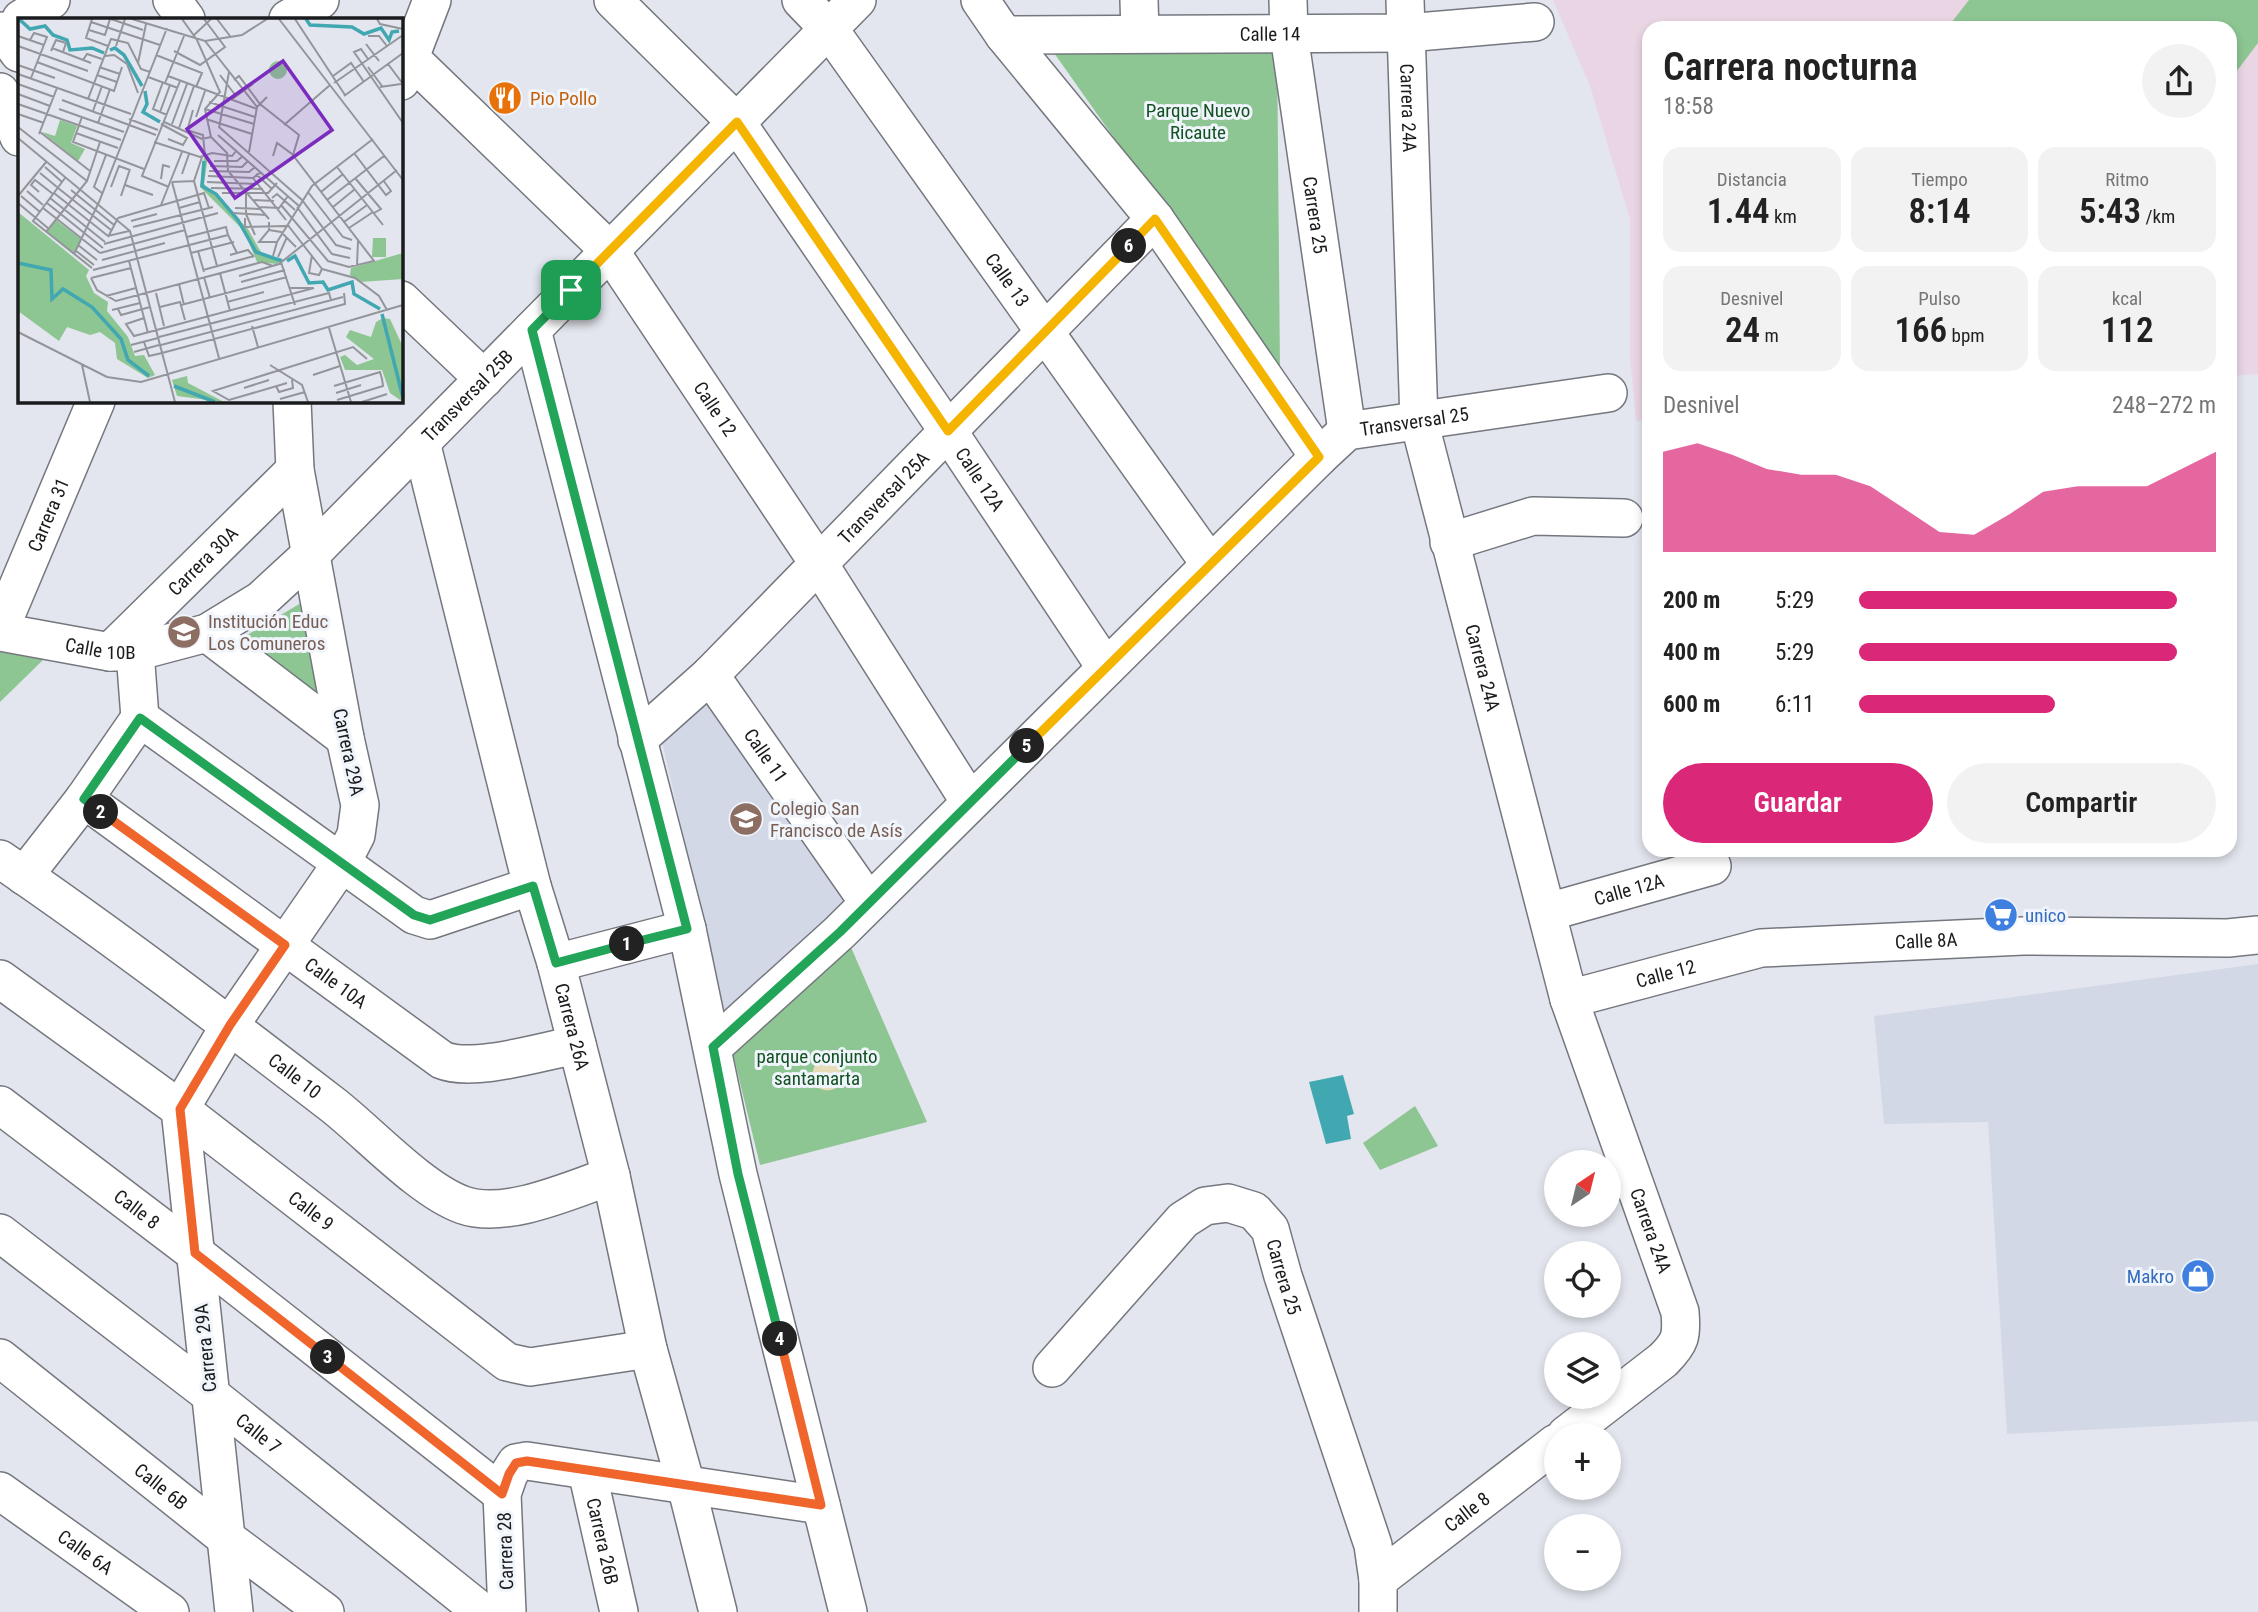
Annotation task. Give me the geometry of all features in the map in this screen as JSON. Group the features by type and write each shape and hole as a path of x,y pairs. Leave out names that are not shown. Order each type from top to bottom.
{"street":[{"path":"30,18 51,0"},
{"path":"172,0 185,18"},
{"path":"290,18 320,0"},
{"path":"405,70 432,0"},
{"name":"Calle 12A","path":"612,0 737,122 1106,668"},
{"name":"Calle 13","path":"801,0 829,29 1210,564"},
{"name":"Transversal 25B","path":"122,652 207,633 261,600 312,553 857,0"},
{"path":"980,0 1004,35 1155,219 1319,457"},
{"name":"Calle 14","path":"1004,35 1139,17 1406,17 1535,22"},
{"name":"Carrera 25","path":"1288,17 1347,431"},
{"name":"Carrera 24A","path":"1406,17 1419,421 1569,999 1680,1312 1682,1333 1676,1347 1582,1423"},
{"name":"Calle 12","path":"405,70 610,251 819,564 970,802"},
{"path":"0,92 18,135"},
{"name":"Transversal 25A","path":"637,740 710,675 1155,219"},
{"path":"402,301 484,379"},
{"path":"532,330 687,929 738,1174 848,1612"},
{"name":"Transversal 25","path":"713,1047 869,903 1347,431 1608,393"},
{"name":"Carrera 31","path":"0,630 96,402"},
{"path":"292,402 295,470 312,553"},
{"name":"Carrera 26A","path":"421,442 533,886 556,963 611,1176 648,1349 718,1612"},
{"name":"Carrera 30A","path":"122,652 295,470"},
{"path":"1449,542 1533,516 1624,518"},
{"name":"Carrera 29A","path":"234,1612 180,1109 230,1025 341,864 356,835 360,804 345,738 312,553"},
{"name":"Calle 10B","path":"0,630 122,652 140,718"},
{"path":"207,633 345,738"},
{"name":"Calle 11","path":"710,675 869,903"},
{"path":"12,867 84,799 140,718 414,915 430,920 533,886"},
{"name":"Calle 10A","path":"84,799 442,1060 453,1065 475,1065 577,1045"},
{"name":"Calle 12A","path":"1548,912 1712,866"},
{"name":"Calle 10","path":"12,867 230,1025 445,1197 464,1206 488,1209 511,1207 611,1176"},
{"path":"556,963 687,929"},
{"name":"Calle 8A","path":"1761,948 2023,936 2228,938 2258,935"},
{"name":"Calle 12","path":"1569,999 1761,948"},
{"name":"Calle 9","path":"0,979 180,1109 507,1362 530,1367 648,1349"},
{"name":"Calle 8","path":"0,1105 195,1253 502,1494"},
{"name":"Carrera 25","path":"1052,1368 1183,1220 1205,1206 1228,1203 1254,1211 1270,1229 1283,1276 1361,1504 1373,1545 1378,1596"},
{"name":"Calle 7","path":"0,1233 211,1395 482,1612"},
{"name":"Calle 6B","path":"0,1358 226,1538 325,1612"},
{"name":"Calle 8","path":"1378,1596 1544,1453"},
{"name":"Carrera 28","path":"507,1612 502,1494 509,1474 516,1463 527,1461 587,1471"},
{"path":"587,1471 821,1505"},
{"name":"Carrera 26B","path":"587,1471 619,1612"},
{"name":"Calle 6A","path":"0,1491 170,1612"}],"shaded area":[{"path":"1553,0 2258,0 2258,374 2237,376 2237,21 1642,21 1642,420 1636,421 1630,358 1630,219 1590,86"},
{"name":"Colegio San Francisco de Asís","path":"721,685 865,896 728,1033 662,741"},
{"path":"2258,964 2258,1421 2007,1434 1988,1122 1884,1124 1874,1016"}],"green space":[{"path":"1969,0 2258,0 2258,43 2237,71 2237,21 1952,21"},
{"name":"Parque Nuevo Ricaute","path":"1277,41 1280,373 1047,43"},
{"path":"306,600 323,710 234,643"},
{"path":"0,647 44,659 0,702"},
{"name":"parque conjunto santamarta","path":"840,922 927,1122 760,1165 728,1033"},
{"path":"1415,1106 1438,1146 1380,1170 1363,1143"}],"sand":[{"path":"817,1062 837,1063 842,1075 840,1084 835,1089 819,1088 814,1083 812,1074"}],"water":[{"path":"1343,1075 1354,1114 1347,1116 1351,1139 1326,1144 1309,1082"}],"place":[{"name":"Pio Pollo","path":"505,98"},
{"name":"Institución Educ Los Comuneros","path":"184,632"},
{"name":"Colegio San Francisco de Asís","path":"746,819"},
{"name":"unico","path":"2001,915"},
{"name":"Makro","path":"2198,1276"}],"route":[{"path":"737,122 948,431 1155,219 1319,457 840,932 713,1047 738,1174 821,1505 527,1461 516,1463 502,1494 195,1253 180,1109 230,1025 285,945 84,799 140,718 341,864 422,919 430,920 533,886 556,963 687,929 532,330 571,290 737,122"}]}
